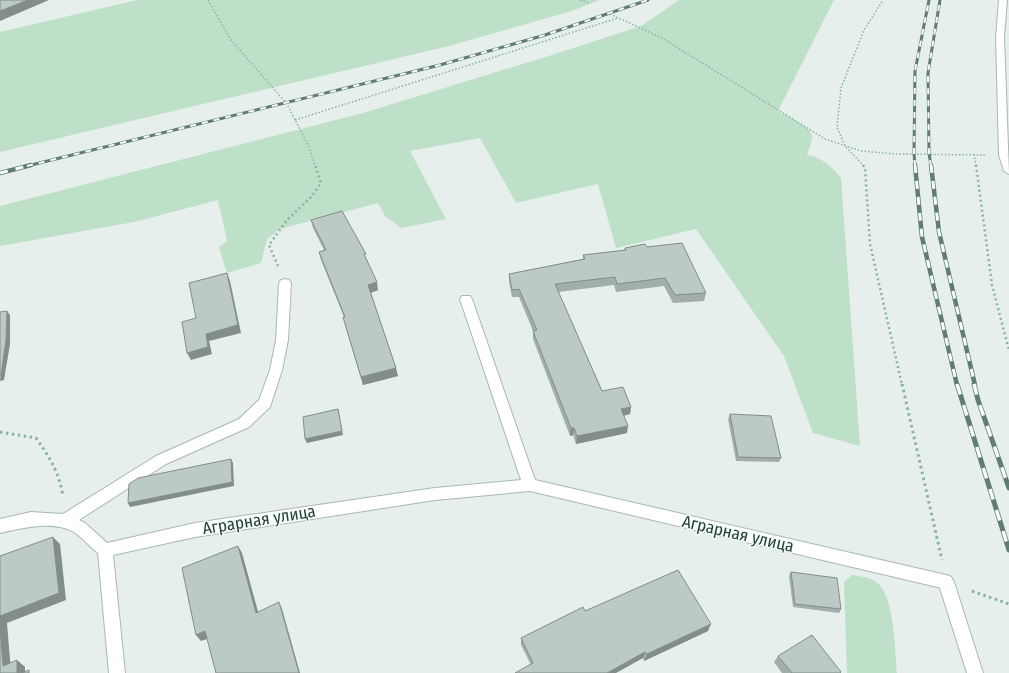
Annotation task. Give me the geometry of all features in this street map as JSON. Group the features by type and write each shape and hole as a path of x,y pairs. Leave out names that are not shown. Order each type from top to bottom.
{"street":[{"path":"1003,0 1000,37 1007,138 1004,155 1009,170"},
{"path":"65,521 161,460 244,423 265,403 276,370 282,340 285,283"},
{"path":"466,299 530,485"},
{"name":"Аграрная улица","path":"105,550 203,528 435,494 530,485 946,582"},
{"path":"0,526 31,519 65,521 80,528 105,550 116,673"},
{"path":"946,582 975,673"}],"path":[{"path":"208,0 231,40 287,104 309,147 321,183 312,196 287,220 269,245 285,283"},
{"path":"580,0 590,3"},
{"path":"883,0 864,30 841,88 837,127 845,146 865,168 870,244 935,522 946,582 1009,604"},
{"path":"610,14 662,38 825,139 861,150 896,154 1004,155"},
{"path":"295,120 618,18"},
{"path":"974,154 992,285 1009,350"},
{"path":"0,432 36,438 50,457 62,490 65,521"}],"green space":[{"path":"137,0 600,0 572,11 449,46 0,152 0,32"},
{"path":"679,0 834,0 778,111 808,129 812,136 807,155 818,158 826,163 841,178 860,446 813,433 784,356 696,229 616,248 598,184 516,203 480,138 410,151 446,219 401,228 385,216 378,203 280,229 267,239 261,263 227,273 219,247 227,241 218,200 134,222 0,246 0,206 363,113 641,26"},
{"path":"852,575 873,580 880,586 886,596 892,622 897,673 847,673 844,582"}],"building":[{"path":"0,0 28,0 0,11"},
{"path":"342,211 366,254 364,254 377,282 368,285 396,368 361,377 343,317 345,317 319,252 326,250 311,220"},
{"path":"682,243 706,293 675,295 665,278 617,284 615,277 555,284 602,391 623,387 631,407 621,409 628,426 577,436 574,428 571,428 533,331 537,330 519,289 512,290 509,274 585,259 583,255 626,250 625,248 645,244 647,247"},
{"path":"227,273 238,325 206,334 208,347 187,353 182,322 196,318 189,283"},
{"path":"7,311 6,340 0,376 0,312"},
{"path":"338,409 342,431 305,439 303,417"},
{"path":"730,414 771,416 781,458 738,457"},
{"path":"231,459 232,482 128,503 129,484 138,478"},
{"path":"53,537 59,593 0,616 0,556"},
{"path":"238,546 256,613 279,602 299,673 216,673 205,631 196,635 182,568"},
{"path":"678,570 711,624 647,654 645,652 607,673 515,673 533,663 521,638 583,607 585,611"},
{"path":"791,572 837,578 841,609 795,604"},
{"path":"0,628 3,666 17,660 17,673 0,673"},
{"path":"812,635 841,672 840,673 792,673 778,656"},
{"path":"29,670 29,673 22,673"}],"railway":[{"path":"29,165 440,65 545,35 648,0"},
{"path":"915,166 915,71 929,0"},
{"path":"931,166 929,153 928,73 940,0"},
{"path":"0,173 29,165"},
{"path":"915,165 922,237 957,385"},
{"path":"931,165 939,232 975,385"},
{"path":"957,384 1009,550"},
{"path":"974,384 978,400 1009,488"}]}
